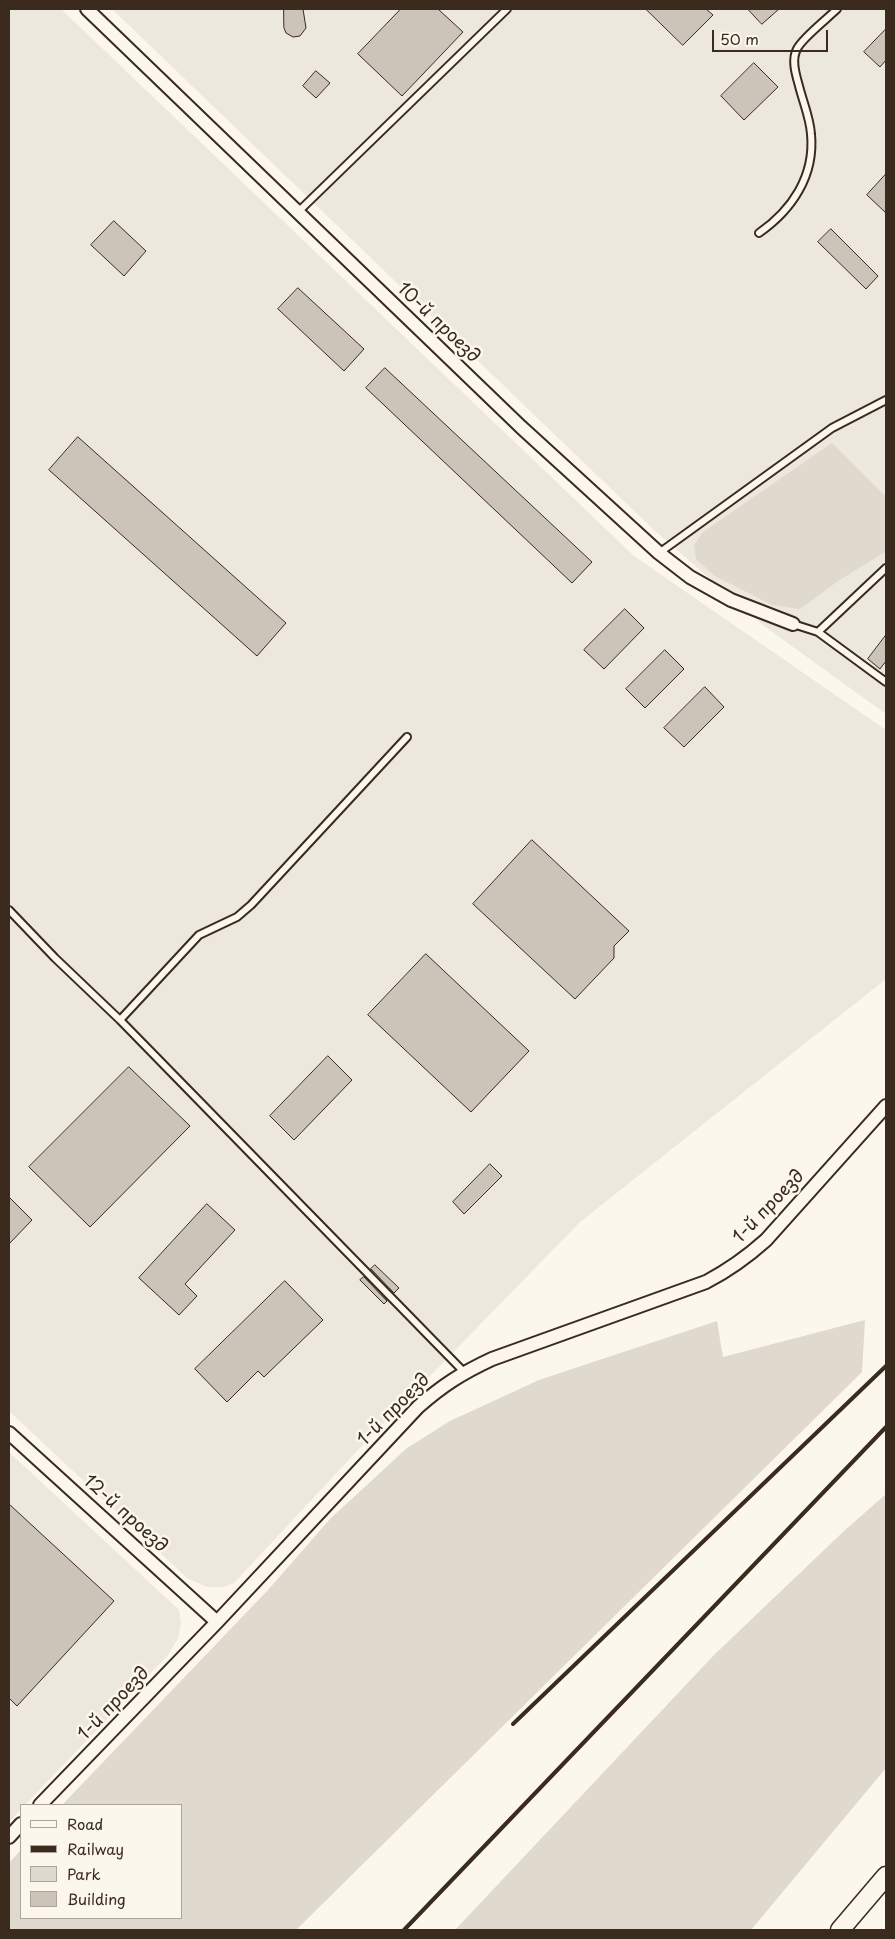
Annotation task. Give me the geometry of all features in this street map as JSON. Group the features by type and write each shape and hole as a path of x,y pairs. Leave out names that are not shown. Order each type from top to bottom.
{"main road":[{"path":"840,1930 886,1876"}],"street":[{"name":"10-й проезд","path":"87,9 521,427 659,553 690,577 731,600 793,624"},
{"name":"1-й проезд","path":"41,1804 217,1622 418,1407 443,1385 464,1372 521,1348 706,1282 726,1272 766,1240 886,1106"},
{"name":"12-й проезд","path":"9,1432 217,1622"},
{"path":"9,1837 20,1825"}],"lane":[{"path":"298,212 507,9"},
{"path":"759,233 773,223 788,208 799,191 809,168 812,152 811,132 794,58 797,48 837,9"},
{"path":"659,553 832,428 886,400"},
{"path":"818,632 886,568"},
{"path":"793,624 818,632 886,682"},
{"path":"120,1020 198,935 237,917 251,905 407,736"},
{"path":"9,910 55,958 120,1020 464,1372"}],"shaded area":[{"path":"9,9 61,9 634,556 886,730 886,979 580,1222 357,1451 234,1583 223,1587 207,1587 187,1578 9,1411"},
{"path":"112,9 886,9 886,714 764,626 654,530"},
{"path":"9,1452 179,1610 181,1623 178,1638 168,1655 26,1804 20,1804 20,1810 9,1822"}],"green space":[{"path":"832,443 886,497 885,552 838,581 800,609 772,605 715,576 696,559 694,545 703,532"},
{"path":"865,1320 862,1372 296,1930 9,1930 9,1863 20,1851 20,1919 182,1919 182,1804 63,1804 268,1590 330,1519 407,1448 450,1421 539,1380 717,1321 723,1357"},
{"path":"886,1494 886,1768 751,1930 455,1930 714,1655 844,1531"}],"building":[{"path":"284,9 303,9 306,28 300,36 293,37 286,33 284,28"},
{"path":"401,9 438,9 463,32 402,96 358,54"},
{"path":"646,9 706,9 713,15 683,45"},
{"path":"748,9 779,9 762,24"},
{"path":"886,29 886,60 880,67 864,52"},
{"path":"754,63 778,87 744,120 721,96"},
{"path":"316,71 330,83 316,98 303,86"},
{"path":"886,174 886,213 867,195"},
{"path":"114,221 146,251 124,276 91,245"},
{"path":"831,229 878,276 866,289 818,242"},
{"path":"298,288 364,349 344,371 278,309"},
{"path":"385,368 592,562 572,583 366,388"},
{"path":"78,437 286,623 257,656 49,470"},
{"path":"625,609 644,628 604,669 584,650"},
{"path":"886,635 886,661 880,669 868,659"},
{"path":"665,650 684,669 645,708 626,689"},
{"path":"705,687 724,707 684,747 664,728"},
{"path":"532,840 629,931 614,946 614,958 575,999 473,904"},
{"path":"426,954 529,1051 471,1112 368,1015"},
{"path":"328,1056 352,1080 294,1140 270,1116"},
{"path":"129,1067 190,1126 90,1227 29,1167"},
{"path":"490,1164 502,1176 464,1214 453,1202"},
{"path":"9,1197 32,1220 9,1244"},
{"path":"207,1204 235,1230 185,1284 197,1296 179,1315 139,1278"},
{"path":"375,1265 399,1288 394,1293 371,1269"},
{"path":"364,1277 387,1301 384,1304 360,1280"},
{"path":"285,1281 323,1320 264,1377 258,1371 227,1402 195,1369"},
{"path":"9,1504 114,1601 17,1706 9,1698"}],"railway":[{"path":"513,1724 886,1366"},
{"path":"404,1930 886,1427"}]}
